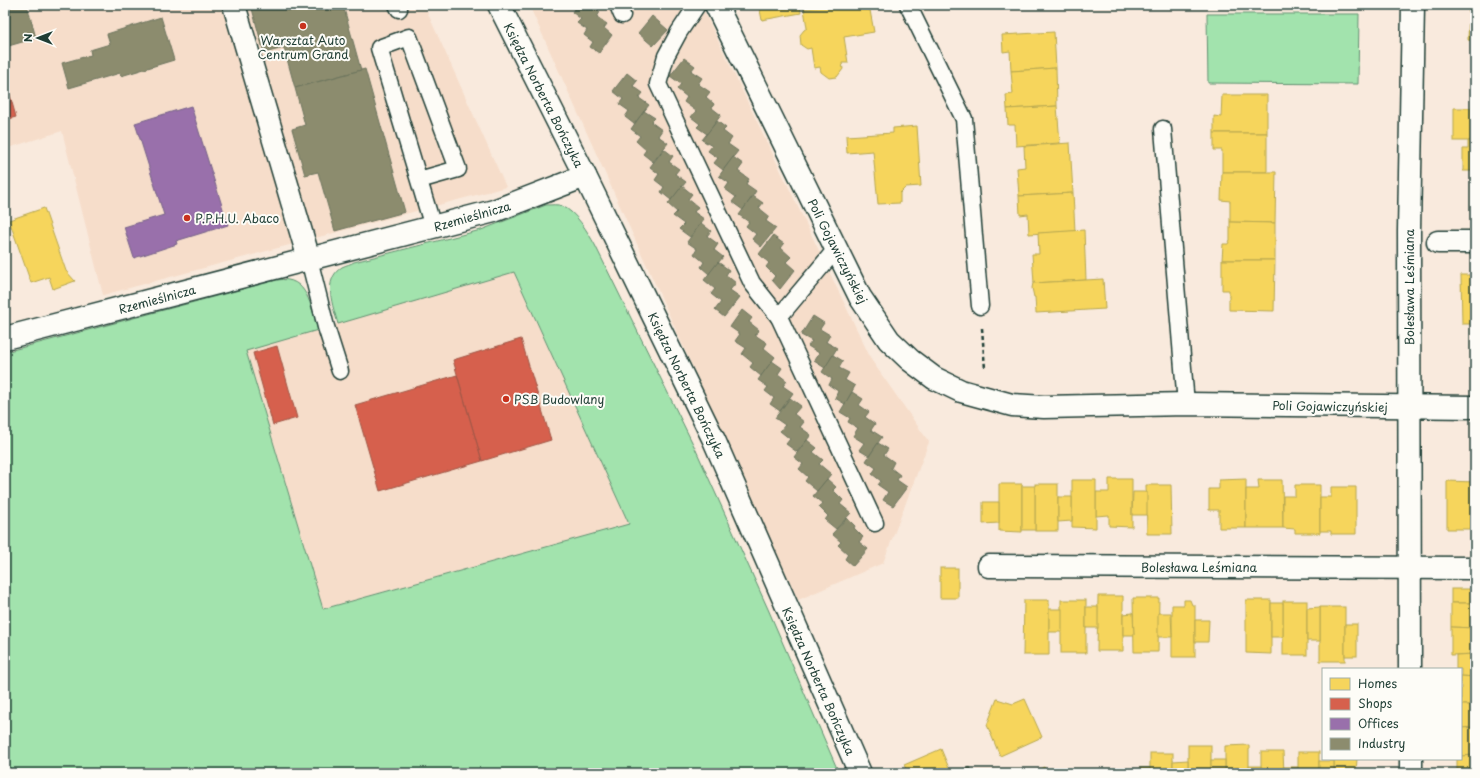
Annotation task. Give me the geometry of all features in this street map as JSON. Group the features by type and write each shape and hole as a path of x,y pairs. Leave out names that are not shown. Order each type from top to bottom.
{"street":[{"path":"234,5 309,259"},
{"name":"Księdza Norberta Bończyka","path":"499,5 585,176 714,440 860,773"},
{"name":"Poli Gojawiczyńskiej","path":"716,5 860,297 889,340 910,360 934,378 961,391 1012,405 1044,407 1186,404 1475,407"},
{"name":"Bolesława Leśmiana","path":"1410,668 1409,231 1413,5"},
{"name":"Rzemieślnicza","path":"5,338 494,211 585,176"},
{"path":"1438,242 1475,242"},
{"name":"Bolesława Leśmiana","path":"989,566 1410,569"},
{"path":"1410,569 1475,568"},
{"path":"1411,760 1411,773"}],"lane":[{"path":"697,5 679,32 666,56 658,84 752,283 779,317 875,523"},
{"path":"908,5 964,119 980,306"},
{"path":"419,180 458,169 409,37 379,48 433,227"},
{"path":"1163,129 1186,404"},
{"path":"779,317 836,249"},
{"path":"309,259 326,327 340,371"}],"path":[{"path":"980,306 985,369"}],"shaded area":[{"path":"5,5 424,5 506,187 103,295 62,131 5,149"},
{"path":"529,5 701,5 872,361 929,442 883,563 798,600"},
{"path":"514,272 629,524 323,609 246,350"}],"green space":[{"path":"1207,14 1359,14 1358,84 1208,83"},
{"path":"546,205 560,205 572,213 589,234 595,245 695,448 768,609 839,773 5,773 5,352 277,280 287,280 296,283 302,288 310,303 318,330 246,351 323,609 629,524 514,272 338,324 334,309 331,294 332,279 336,272 342,267 354,262 481,230"}],"building: Homes":[{"path":"759,5 800,5 801,13 762,20"},
{"path":"828,5 869,5 874,32 844,37 848,63 842,63 843,69 837,77 829,78 821,72 820,67 814,68 811,48 807,49 801,45 800,35 807,28 804,9"},
{"path":"1469,6 1475,6 1475,41 1468,40"},
{"path":"1054,32 1056,68 1011,71 1010,51 1003,52 1002,35"},
{"path":"1056,68 1057,106 1007,109 1006,95 1013,94 1011,71"},
{"path":"1222,95 1267,95 1267,133 1214,133 1214,116 1221,117"},
{"path":"1057,106 1060,143 1016,146 1015,125 1008,125 1007,109"},
{"path":"1454,108 1475,108 1475,141 1454,141"},
{"path":"917,126 921,186 906,187 900,193 900,203 878,204 873,151 847,153 846,136 893,133 893,128"},
{"path":"1214,133 1267,133 1267,172 1222,172 1222,150 1214,150"},
{"path":"1468,141 1475,141 1475,171 1463,171 1463,149 1468,149"},
{"path":"1070,143 1073,193 1019,196 1017,168 1025,167 1024,146"},
{"path":"1222,172 1276,172 1275,223 1230,222 1230,201 1221,200"},
{"path":"1073,193 1075,231 1029,234 1028,214 1020,215 1019,196"},
{"path":"44,208 66,271 75,281 53,289 49,277 31,283 9,220"},
{"path":"1230,222 1275,223 1275,260 1222,260 1223,244 1228,244 1230,240"},
{"path":"1084,230 1086,280 1034,283 1032,254 1039,254 1038,233"},
{"path":"1222,260 1275,260 1274,311 1229,310 1229,290 1222,290"},
{"path":"1461,275 1475,275 1475,324 1462,324"},
{"path":"1103,279 1105,309 1036,313 1035,297 1032,288 1033,283"},
{"path":"1109,479 1132,479 1132,527 1109,526 1109,515 1096,516 1096,492 1109,492"},
{"path":"1246,479 1246,528 1219,528 1219,510 1209,510 1209,489 1219,489 1219,480"},
{"path":"1072,480 1096,480 1096,528 1072,527"},
{"path":"1258,480 1282,480 1283,528 1246,528 1246,489 1259,489"},
{"path":"1447,481 1475,482 1475,529 1447,529"},
{"path":"999,484 1022,484 1022,532 999,531"},
{"path":"1035,484 1058,484 1058,531 1035,531"},
{"path":"1146,485 1171,485 1172,534 1147,534"},
{"path":"1295,485 1320,485 1320,533 1295,533 1295,529 1283,528 1283,496 1295,496"},
{"path":"1022,486 1035,486 1035,530 1022,530"},
{"path":"1331,487 1356,487 1356,534 1331,534 1331,531 1320,531 1320,497 1331,497"},
{"path":"1133,492 1147,492 1147,515 1132,515"},
{"path":"1058,497 1072,497 1072,521 1058,522"},
{"path":"983,502 999,502 999,523 983,524"},
{"path":"940,568 958,568 958,598 940,598"},
{"path":"1451,589 1475,589 1475,603 1451,603"},
{"path":"1098,596 1123,596 1123,651 1097,651"},
{"path":"1133,598 1159,598 1158,652 1134,652"},
{"path":"1024,600 1049,600 1049,655 1023,655"},
{"path":"1061,600 1086,600 1086,653 1061,653"},
{"path":"1184,600 1190,600 1192,605 1195,605 1195,657 1172,657 1172,605 1184,605"},
{"path":"1246,600 1271,600 1271,654 1246,653"},
{"path":"1283,601 1307,601 1307,655 1283,655"},
{"path":"1271,603 1283,603 1283,637 1271,637"},
{"path":"1451,603 1475,603 1475,628 1451,627"},
{"path":"1086,607 1098,607 1098,628 1086,628"},
{"path":"1320,607 1345,607 1345,661 1320,661"},
{"path":"1320,607 1320,641 1307,641 1307,608"},
{"path":"1049,609 1062,609 1062,632 1049,632"},
{"path":"1133,613 1134,635 1123,635 1123,614"},
{"path":"1158,613 1171,613 1172,637 1158,637"},
{"path":"1195,620 1209,620 1208,642 1195,642"},
{"path":"1345,624 1357,624 1357,656 1345,656"},
{"path":"1451,627 1475,628 1475,654 1451,655"},
{"path":"1475,654 1475,677 1462,676 1462,668 1456,668 1456,655"},
{"path":"1462,676 1475,677 1475,705 1462,705"},
{"path":"997,699 1013,704 1025,699 1042,737 1000,756 987,725"},
{"path":"1462,705 1475,705 1475,727 1462,728"},
{"path":"1475,727 1475,755 1462,756 1462,728"},
{"path":"1188,745 1211,745 1211,773 1188,773"},
{"path":"1249,745 1249,773 1225,773 1225,746"},
{"path":"941,749 951,773 908,773 904,765"},
{"path":"1261,752 1283,752 1284,773 1261,773"},
{"path":"1298,752 1319,752 1319,773 1298,773"},
{"path":"1150,753 1173,753 1173,773 1150,773"},
{"path":"1475,755 1475,773 1457,773 1457,760 1462,760 1462,756"},
{"path":"1188,760 1188,773 1173,773 1173,761"},
{"path":"1211,760 1225,760 1225,773 1211,773"},
{"path":"1334,760 1357,760 1356,773 1334,773"},
{"path":"1319,761 1334,761 1334,773 1319,773"},
{"path":"1249,766 1261,766 1261,773 1249,773"},
{"path":"1044,767 1047,773 1032,773"},
{"path":"1283,767 1298,767 1298,773 1284,773"},
{"path":"1140,768 1150,768 1150,773 1140,773"}],"building: Shops":[{"path":"5,77 16,117 5,120"},
{"path":"521,339 551,440 482,461 453,360"},
{"path":"277,346 297,418 273,425 253,353"},
{"path":"457,375 482,461 380,491 355,405"}],"building: Offices":[{"path":"191,106 228,225 176,241 177,244 134,258 124,227 164,215 135,123"}],"building: Industry":[{"path":"5,5 27,5 36,38 5,47"},
{"name":"Warsztat Auto Centrum Grand","path":"251,5 343,5 361,70 295,88 284,48 264,53"},
{"path":"571,5 591,5 600,12 597,17 607,24 604,28 612,35 599,53 590,47 593,42 584,35 587,30 577,23 581,19 572,12 575,8"},
{"path":"652,16 668,30 653,46 638,33"},
{"path":"161,17 174,60 121,76 120,73 69,88 62,63 91,55 90,50 110,44 107,34"},
{"path":"684,58 695,66 691,71 702,78 698,84 710,92 706,97 714,104 712,108 721,115 707,134 697,127 700,124 691,117 696,111 684,102 687,97 677,89 681,84 670,76"},
{"path":"365,69 405,212 335,231 318,172 305,175 292,129 305,125 295,88"},
{"path":"627,73 637,81 633,86 643,93 639,98 649,105 634,124 625,117 629,111 619,104 623,99 613,91"},
{"path":"644,111 655,118 651,122 662,130 658,136 668,143 653,162 643,154 646,150 636,141 640,136 631,129"},
{"path":"717,121 726,128 723,131 732,138 728,144 738,151 723,170 714,163 718,158 708,151 712,146 702,140"},
{"path":"664,149 673,156 669,162 679,169 675,174 686,182 671,200 661,192 664,187 655,180 659,174 650,167"},
{"path":"733,157 743,164 738,171 749,179 746,184 756,191 743,210 732,202 736,197 725,189 729,183 719,176"},
{"path":"682,186 692,194 688,199 698,207 694,212 704,219 690,237 679,229 684,224 673,216 677,212 668,204"},
{"path":"753,196 763,203 759,208 769,216 766,221 776,228 761,247 752,239 756,234 746,226 749,222 739,215"},
{"path":"701,223 711,231 707,236 718,244 714,250 723,257 709,274 701,267 704,262 694,254 697,249 687,242"},
{"path":"773,236 784,244 781,248 791,257 786,262 795,270 780,289 772,280 775,276 766,267 769,263 759,254"},
{"path":"718,262 729,270 726,275 736,283 730,290 740,297 724,317 715,310 721,302 711,294 715,289 704,280"},
{"path":"742,310 752,318 749,322 759,330 755,335 767,343 764,348 775,357 761,376 750,367 753,363 742,354 746,348 735,341 740,334 730,327"},
{"path":"813,316 824,323 820,329 830,335 826,342 837,348 825,368 814,361 819,353 808,346 812,341 801,335"},
{"path":"833,355 843,361 839,368 849,373 845,380 855,386 845,404 835,398 838,391 829,385 832,379 822,372"},
{"path":"772,361 782,368 778,374 787,381 783,386 793,393 780,411 770,404 774,398 765,391 768,387 758,380"},
{"path":"852,392 863,399 859,405 869,412 865,417 875,424 871,430 882,437 869,456 859,450 864,443 853,436 858,428 848,422 850,418 840,412"},
{"path":"790,398 801,406 794,414 804,422 800,427 811,435 797,452 786,444 790,439 780,431 785,425 775,418"},
{"path":"807,440 817,448 813,452 823,460 819,464 831,474 817,491 805,481 808,477 799,469 803,464 794,457"},
{"path":"878,443 888,449 884,455 894,462 891,468 900,475 897,480 907,487 893,506 883,500 888,492 878,485 881,481 872,474 876,468 866,461"},
{"path":"827,479 836,487 833,490 843,500 840,504 851,513 836,529 825,520 828,516 819,507 822,503 813,496"},
{"path":"847,518 863,537 859,542 868,549 853,566 845,559 848,554 838,545 841,542 832,534"},
{"path":"970,767 973,773 957,773"}],"place":[{"name":"Warsztat Auto Centrum Grand","path":"303,26"},
{"name":"P.P.H.U. Abaco","path":"187,218"},
{"name":"PSB Budowlany","path":"506,399"}]}
